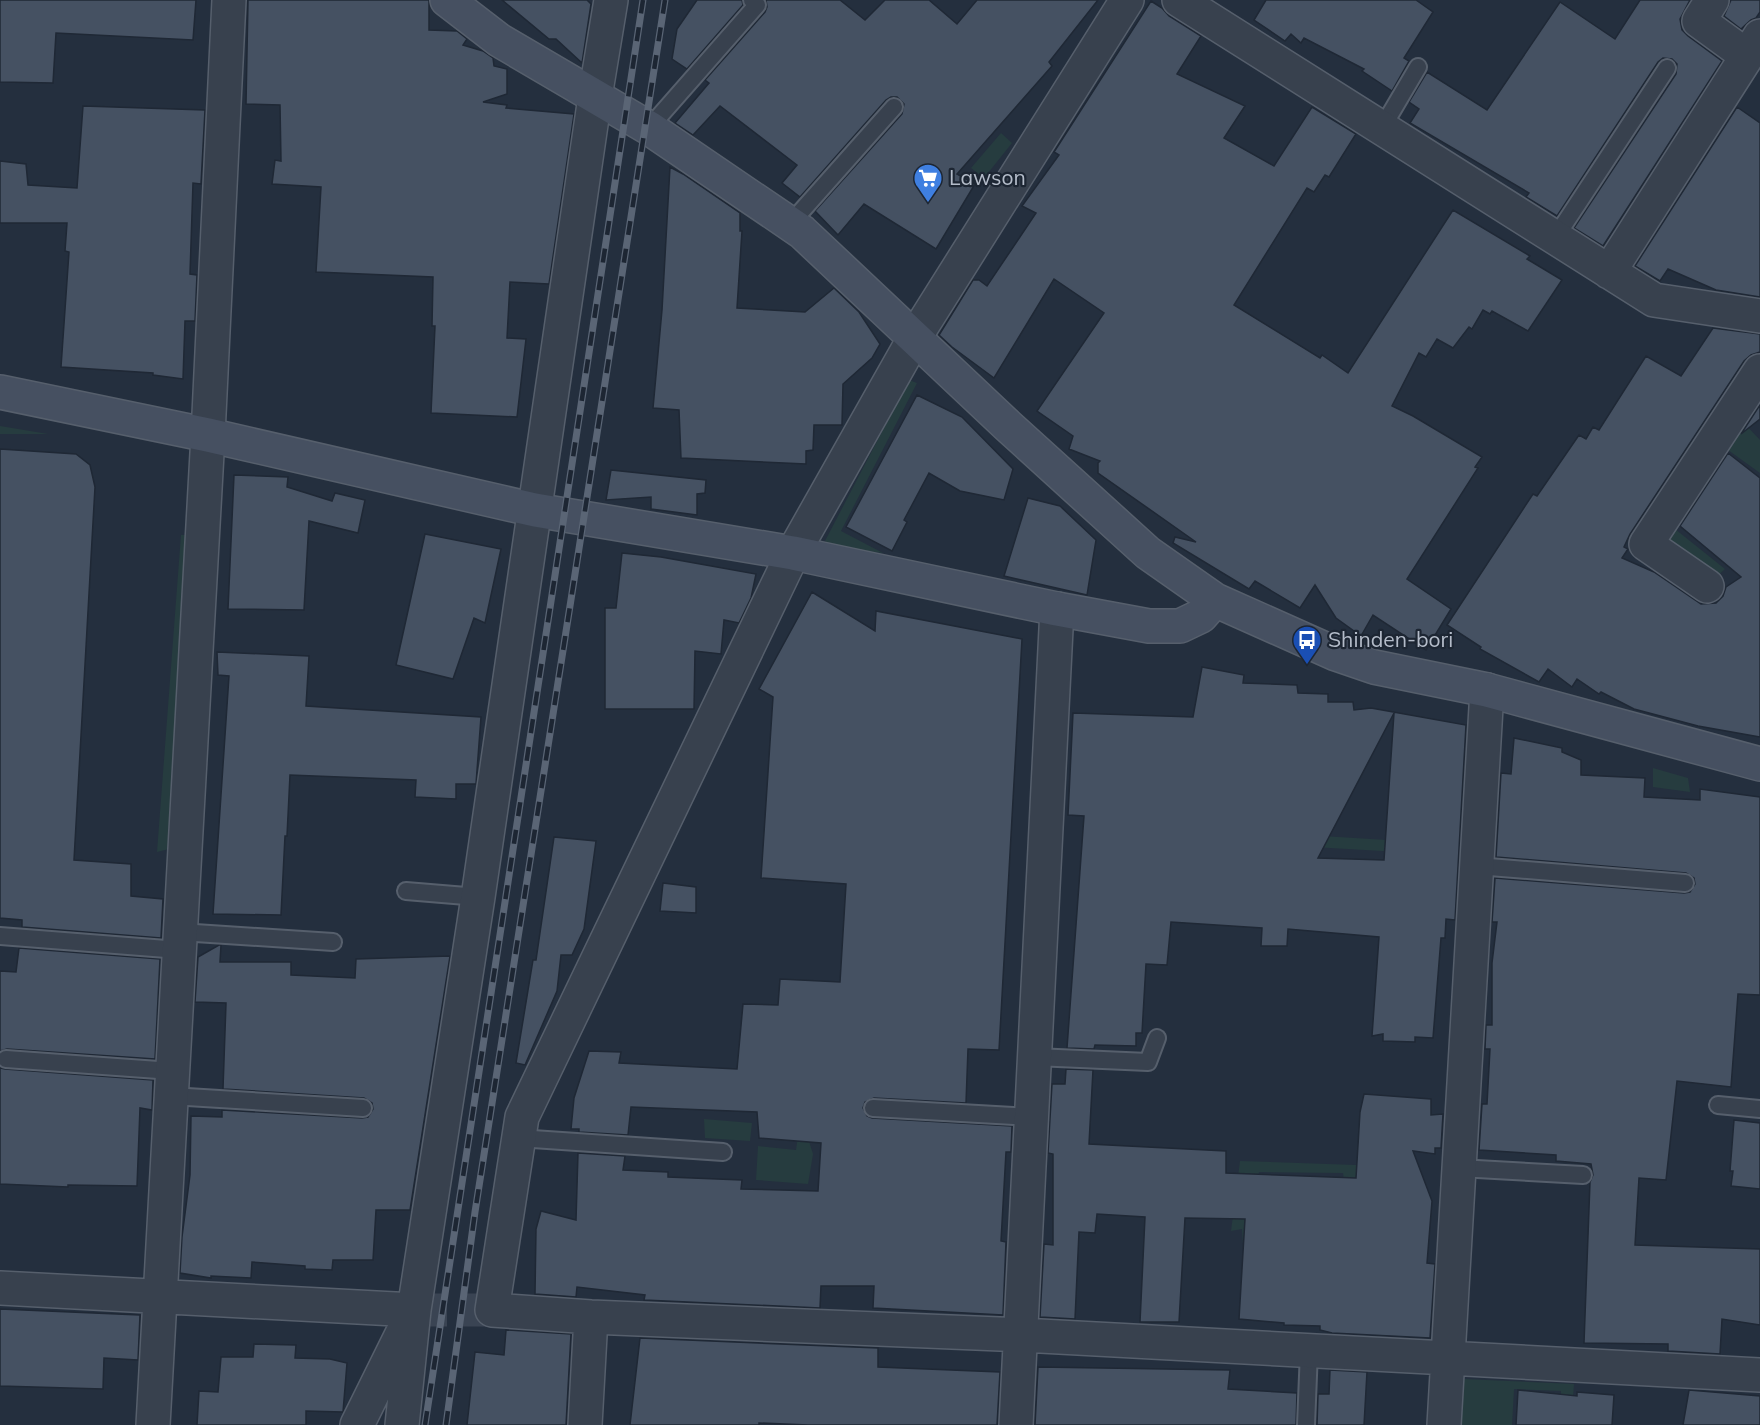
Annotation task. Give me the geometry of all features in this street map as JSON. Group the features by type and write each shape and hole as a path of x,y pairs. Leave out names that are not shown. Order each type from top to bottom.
{"street":[{"path":"153,1425 230,0"},
{"path":"447,0 499,40 650,128 802,232 1008,426 1148,553 1215,600 1336,654 1374,667 1487,690 1760,764"},
{"path":"402,1425 414,1310 478,897 611,0"},
{"path":"1127,0 915,337 793,553 522,1117 492,1310 591,1317 1022,1335 1760,1375"},
{"path":"1179,0 1654,300 1760,316"},
{"path":"1609,272 1754,46 1699,21 1712,0"},
{"path":"1707,586 1646,544 1760,371"},
{"path":"0,392 208,435 535,510 793,553 1057,609 1149,626 1180,626 1201,616 1215,600"},
{"path":"1016,1425 1057,609"},
{"path":"1444,1425 1487,690"},
{"path":"0,1288 414,1310"},
{"path":"357,1425 414,1310"},
{"path":"585,1425 591,1317"}],"lane":[{"path":"650,128 757,5 752,0"},
{"path":"1382,128 1418,67"},
{"path":"1555,238 1667,68"},
{"path":"790,224 894,107"},
{"path":"1477,866 1685,883"},
{"path":"406,891 478,897"},
{"path":"0,936 333,942"},
{"path":"1035,1057 1148,1062 1157,1038"},
{"path":"6,1059 172,1084 363,1108"},
{"path":"1718,1105 1760,1109"},
{"path":"873,1108 1032,1117"},
{"path":"518,1138 723,1152"},
{"path":"1459,1168 1583,1175"},
{"path":"1306,1425 1309,1351"}],"green space":[{"path":"1001,133 1012,143 984,178 971,168"},
{"path":"909,380 917,383 841,531 883,553 833,547 825,541"},
{"path":"1742,421 1760,440 1760,473 1728,450 1675,529 1725,569 1716,577 1661,537"},
{"path":"0,426 48,434 0,434"},
{"path":"181,535 192,535 173,848 157,852"},
{"path":"1653,768 1688,778 1690,792 1653,787"},
{"path":"1159,826 1451,844 1451,855 1159,838"},
{"path":"704,1119 752,1123 750,1141 705,1138"},
{"path":"798,1136 808,1138 813,1154 808,1184 756,1180 758,1146 796,1150"},
{"path":"1240,1161 1356,1165 1357,1186 1345,1187 1343,1173 1259,1172 1256,1215 1259,1246 1243,1244 1242,1229 1231,1231"},
{"path":"1464,1379 1574,1384 1571,1425 1559,1425 1561,1391 1514,1389 1512,1425 1461,1425"}],"building":[{"path":"0,0 196,0 193,40 56,33 53,83 0,82"},
{"path":"248,0 429,0 429,30 457,31 467,39 463,45 483,51 493,58 494,66 507,69 507,94 483,102 507,105 506,108 574,114 549,284 510,282 507,338 526,339 517,417 431,413 435,326 432,326 433,277 316,272 321,187 272,184 275,160 281,161 280,105 246,104"},
{"path":"502,0 587,0 591,4 582,63 556,39 549,39"},
{"path":"697,0 742,0 743,5 687,69 672,59 677,29"},
{"path":"766,0 840,0 865,20 885,0 929,0 957,24 977,0 1098,0 1049,62 1052,66 957,174 975,184 936,249 864,204 838,235 815,211 902,114 904,104 897,97 886,100 800,197 782,183 797,165 720,106 693,135 675,123 709,83 705,80 765,12"},
{"path":"1266,0 1416,0 1433,12 1404,58 1409,61 1392,91 1362,71 1364,69 1304,38 1301,43 1291,34 1285,41 1254,20"},
{"path":"1640,0 1690,0 1680,19 1682,30 1722,61 1603,246 1574,228 1676,74 1677,64 1672,59 1663,58 1658,62 1557,216 1526,197 1529,193 1410,123 1419,109 1409,102 1427,72 1487,110 1560,2 1615,39"},
{"path":"1731,0 1760,0 1760,12 1756,18 1741,29 1724,16"},
{"path":"1151,1 1169,16 1201,36 1177,74 1245,106 1224,138 1274,166 1312,107 1356,134 1329,177 1325,175 1314,192 1307,188 1234,305 1320,358 1322,355 1348,373 1453,210 1530,256 1527,259 1562,280 1528,331 1492,311 1490,314 1483,310 1472,329 1469,327 1453,348 1437,339 1426,357 1419,353 1392,406 1482,457 1475,467 1478,468 1407,579 1451,609 1426,650 1373,615 1361,636 1336,618 1315,585 1300,608 1255,581 1249,589 1173,543 1175,537 1196,542 1098,473 1100,461 1069,449 1073,436 1037,411 1104,313 1054,279 994,378 939,335 973,280 979,280 987,286 1036,213 1022,206 1059,155 1054,152"},
{"path":"83,106 205,110 201,184 193,183 190,274 197,275 195,321 185,321 183,379 153,375 153,373 61,367 69,252 65,251 67,223 0,223 0,161 26,164 28,185 77,188"},
{"path":"1737,107 1760,123 1760,297 1716,290 1668,269 1660,281 1635,266"},
{"path":"670,167 740,213 740,231 742,231 737,308 805,312 834,288 859,312 880,344 872,358 843,384 842,425 814,425 813,450 806,451 806,464 681,458 679,410 653,408 662,310"},
{"path":"1713,328 1760,334 1760,352 1744,361 1630,534 1624,547 1628,549 1622,558 1654,572 1701,604 1716,603 1723,596 1726,587 1741,577 1680,526 1728,453 1760,478 1760,737 1698,726 1634,709 1601,692 1599,694 1577,679 1572,687 1548,669 1539,682 1480,649 1481,647 1447,625 1533,494 1537,496 1579,435 1586,439 1593,427 1599,430 1646,356 1681,376"},
{"path":"917,395 962,417 1013,469 1004,500 960,491 929,473 904,520 907,522 892,551 846,527"},
{"path":"1760,405 1760,419 1741,434"},
{"path":"0,449 76,454 90,465 95,487 74,860 131,864 131,896 163,899 161,938 22,927 22,920 0,918"},
{"path":"611,470 706,480 705,493 697,494 697,515 651,509 651,497 606,500"},
{"path":"234,475 288,477 287,487 332,501 335,493 365,500 358,533 309,521 304,610 228,609"},
{"path":"1028,498 1060,506 1096,540 1087,595 1004,576"},
{"path":"425,534 501,549 485,623 474,618 453,679 396,665"},
{"path":"622,553 661,557 756,574 751,598 739,623 724,620 721,654 695,651 694,709 605,709 605,608 616,608"},
{"path":"812,592 875,631 876,611 1022,639 999,1050 968,1049 966,1103 874,1098 865,1102 863,1108 867,1116 872,1118 1012,1126 1011,1152 1006,1152 1001,1241 1006,1242 1003,1315 873,1308 874,1286 821,1286 820,1308 644,1300 645,1295 577,1287 576,1297 535,1294 536,1229 541,1211 576,1220 578,1153 625,1156 623,1170 668,1172 668,1177 742,1180 741,1189 818,1191 821,1143 759,1138 757,1112 631,1107 628,1135 579,1132 579,1129 571,1129 574,1098 589,1051 621,1052 619,1063 737,1069 743,1004 778,1005 780,979 840,982 846,884 761,878 773,697 759,689"},
{"path":"217,652 309,656 306,706 481,717 476,784 456,784 456,799 415,797 416,780 290,775 281,915 213,914 229,676 218,675"},
{"path":"1202,667 1244,675 1243,683 1297,685 1298,693 1328,694 1328,702 1353,702 1354,710 1371,708 1466,725 1455,920 1446,919 1445,938 1441,938 1433,1038 1415,1037 1415,1042 1383,1041 1383,1034 1372,1036 1379,937 1288,929 1287,946 1261,946 1262,928 1171,922 1167,965 1146,964 1142,1033 1136,1033 1136,1046 1095,1045 1094,1049 1067,1048 1084,816 1068,815 1073,713 1193,717","holes":["1394,713 1384,860 1318,858"]},
{"path":"1514,738 1562,748 1562,752 1581,760 1581,775 1645,778 1644,797 1700,800 1700,789 1760,797 1760,995 1738,994 1731,1087 1677,1081 1666,1180 1639,1178 1635,1245 1760,1249 1760,1325 1722,1319 1720,1354 1668,1351 1668,1344 1584,1343 1590,1182 1593,1175 1591,1164 1556,1161 1556,1155 1479,1150 1482,1104 1487,1104 1490,1049 1485,1049 1486,1025 1492,1025 1492,963 1497,922 1492,922 1495,878 1684,893 1690,892 1695,884 1694,878 1686,873 1496,857 1501,773 1511,774"},
{"path":"554,837 596,841 584,929 572,955 561,955 557,991 525,1065 516,1063 533,960 536,960"},
{"path":"663,883 696,887 696,913 660,911"},
{"path":"221,945 220,962 291,962 291,975 355,978 356,959 450,956 410,1210 376,1210 373,1260 333,1260 332,1270 252,1262 251,1278 211,1276 211,1278 180,1273 190,1175 191,1116 222,1117 222,1110 362,1118 368,1117 373,1109 372,1103 364,1098 223,1089 226,1003 195,1002 198,957"},
{"path":"19,948 160,959 155,1059 7,1049 0,1051 0,971 16,972"},
{"path":"0,1068 153,1080 152,1110 140,1108 137,1186 68,1185 68,1187 0,1184"},
{"path":"1066,1069 1093,1070 1089,1144 1226,1151 1226,1173 1356,1178 1360,1112 1364,1094 1431,1099 1431,1115 1443,1114 1441,1148 1435,1148 1435,1154 1413,1151 1432,1201 1427,1263 1435,1264 1430,1338 1332,1333 1320,1330 1320,1326 1284,1325 1284,1323 1239,1319 1245,1219 1185,1218 1179,1322 1140,1322 1145,1217 1097,1214 1095,1233 1079,1232 1075,1319 1040,1317 1044,1244 1053,1245 1053,1154 1048,1153 1052,1084 1065,1084"},
{"path":"1734,1120 1760,1123 1760,1189 1731,1186"},
{"path":"0,1309 140,1315 138,1360 104,1358 103,1389 0,1386"},
{"path":"506,1330 571,1334 566,1425 467,1425 475,1352 504,1355"},
{"path":"640,1338 878,1348 878,1367 1000,1372 997,1425 759,1423 759,1425 630,1425"},
{"path":"254,1344 296,1345 295,1358 330,1359 347,1363 343,1412 306,1411 306,1425 197,1425 199,1391 218,1392 221,1357 253,1357"},
{"path":"1038,1367 1230,1370 1228,1389 1297,1393 1296,1425 1035,1425"},
{"path":"1330,1370 1367,1372 1364,1425 1317,1425 1318,1394 1329,1394"},
{"path":"1518,1390 1577,1396 1577,1392 1614,1395 1612,1425 1516,1425"},
{"path":"1689,1390 1760,1396 1760,1425 1683,1425"}],"tunnel":[{"path":"414,1310 492,1310"}],"railway":[{"path":"425,1425 643,0"},
{"path":"446,1425 475,1212 665,0"}],"place":[{"name":"Lawson","path":"928,204"},
{"name":"Shinden-bori","path":"1307,666"}]}
